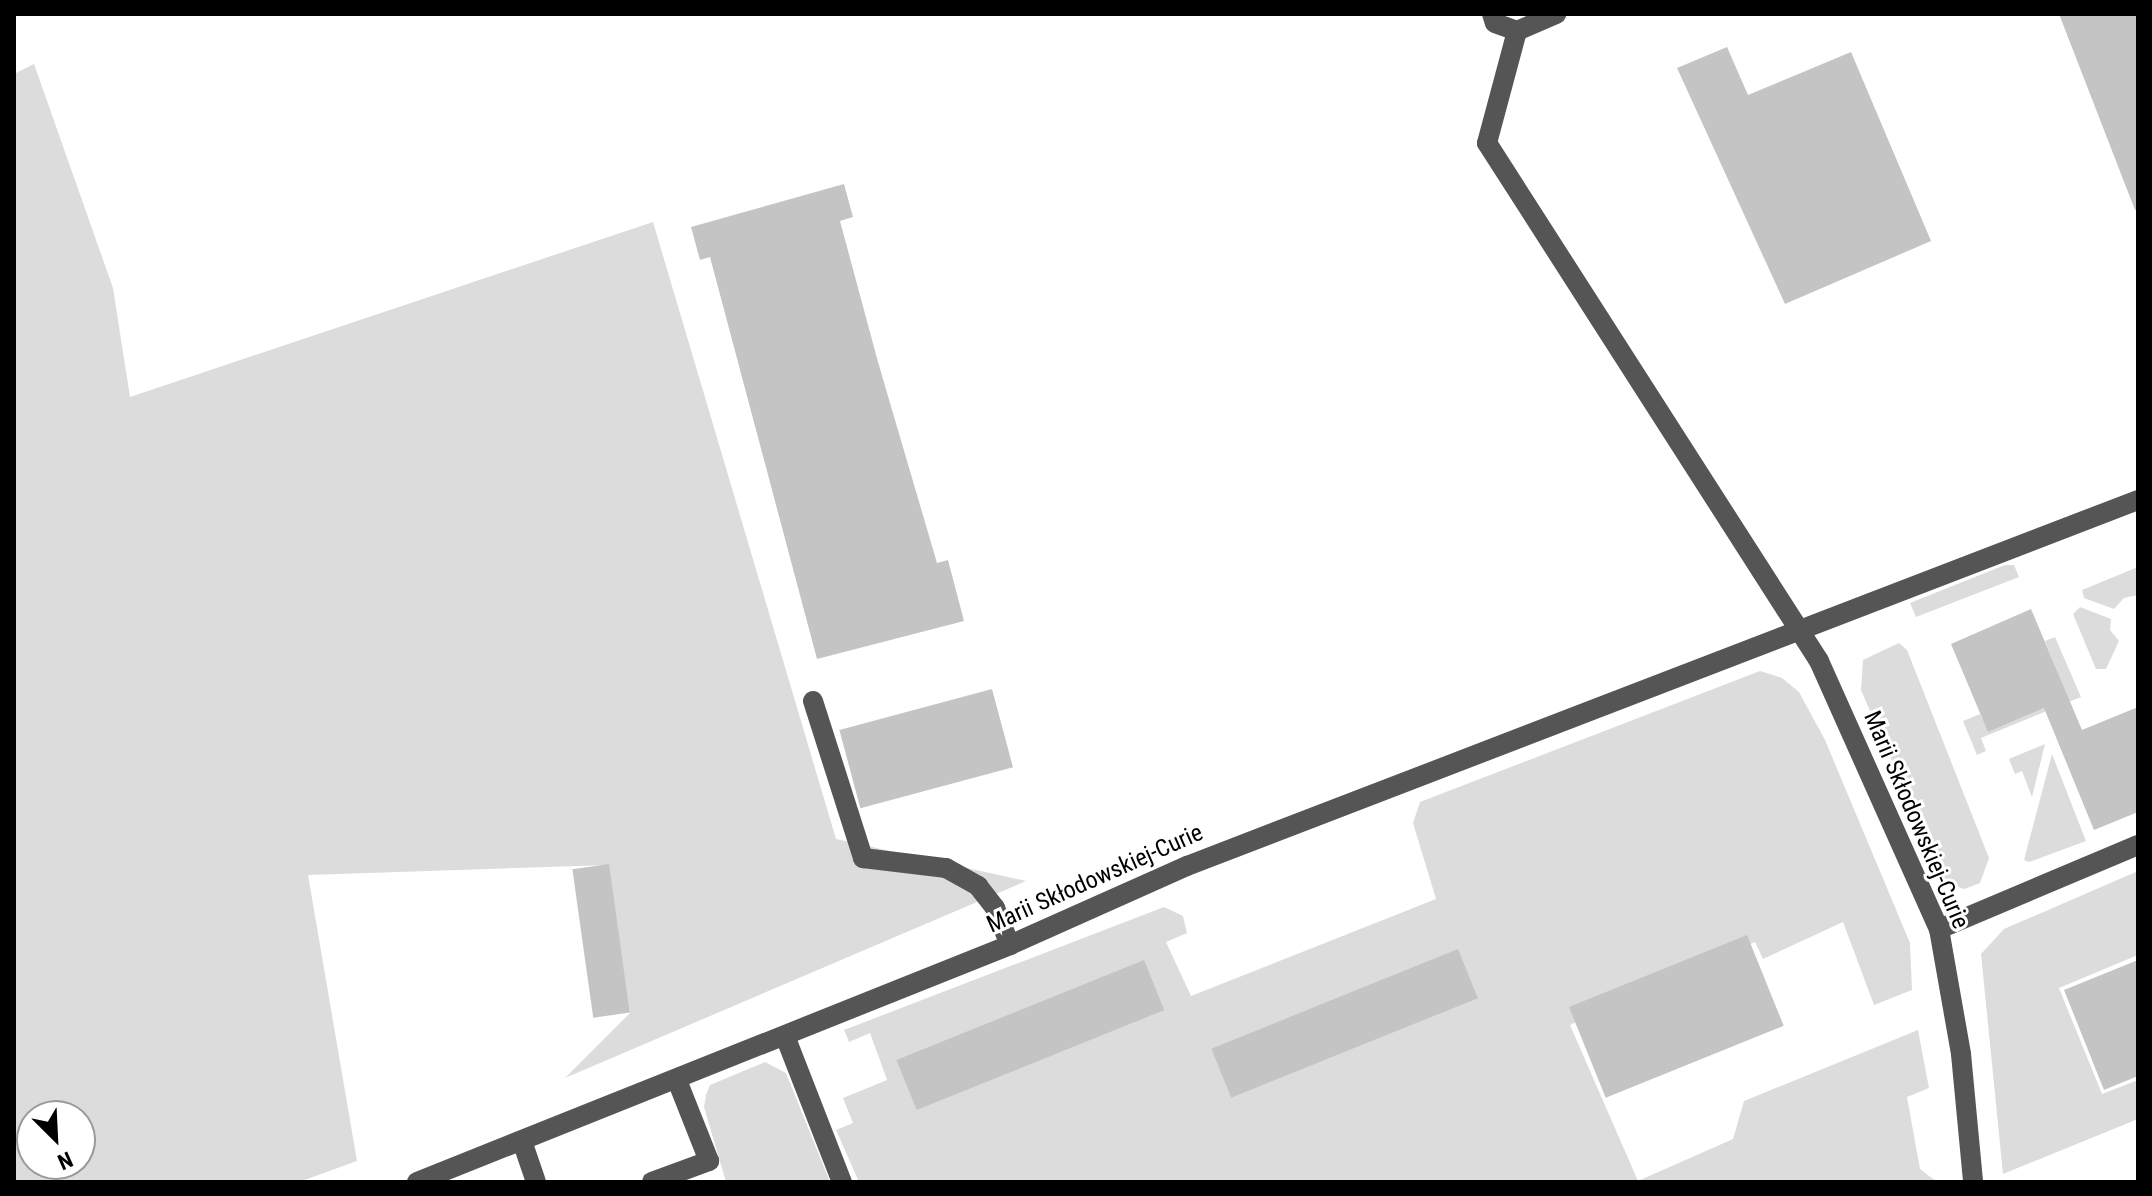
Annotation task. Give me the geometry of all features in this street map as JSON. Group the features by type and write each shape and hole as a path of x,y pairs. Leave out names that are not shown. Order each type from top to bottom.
{"street":[{"path":"1492,14 1495,23 1517,31 1556,14"},
{"path":"1517,31 1487,143 1798,632"},
{"name":"Marii Skłodowskiej-Curie","path":"417,1182 1010,945 1201,860 2138,500"},
{"name":"Marii Skłodowskiej-Curie","path":"1798,632 1819,661 1939,929 1961,1054 1973,1182"},
{"path":"813,701 863,858 946,868 978,886 995,908 1010,945"},
{"path":"1939,929 2138,845"},
{"path":"785,1036 842,1182"},
{"path":"652,1182 709,1161 677,1080"},
{"path":"522,1141 536,1182"}],"shaded area":[{"path":"34,64 113,288 130,397 653,222 836,839 1026,881 565,1078 630,1013 608,865 308,875 357,1161 299,1182 14,1182 14,74"},
{"path":"2005,565 2014,565 2019,577 1916,617 1910,603"},
{"path":"2138,567 2138,595 2124,598 2114,609 2084,598 2082,590"},
{"path":"2080,607 2111,619 2110,630 2119,641 2106,669 2096,669 2073,614"},
{"path":"2055,637 2081,697 1981,738 1986,751 1977,755 1963,721 1980,714 1989,731 2068,698 2045,641"},
{"path":"1899,643 1907,650 1989,858 1980,883 1964,889 1944,882 1861,690 1863,660"},
{"path":"1760,671 1782,678 1799,692 1825,740 1910,943 1912,990 1874,1005 1843,922 1763,959 1755,942 1570,1025 1638,1181 1733,1139 1744,1101 1918,1030 1929,1088 1907,1097 1920,1169 1937,1182 859,1182 836,1130 853,1123 843,1098 887,1080 870,1033 849,1042 844,1030 1164,907 1183,916 1187,933 1166,942 1191,996 1436,899 1413,823 1420,802"},
{"path":"2045,744 2032,797 2022,771 2015,774 2009,759"},
{"path":"2052,754 2086,841 2029,862 2024,860"},
{"path":"2138,871 2138,955 2059,988 2102,1094 2138,1080 2138,1119 2003,1174 1981,954 2004,929"},
{"path":"765,1062 786,1073 830,1182 726,1182 704,1107 706,1095 710,1085"}],"building":[{"path":"2059,14 2138,14 2138,209 2135,210"},
{"path":"1727,47 1748,95 1851,52 1931,241 1785,304 1677,68"},
{"path":"844,184 853,217 840,221 878,362 937,563 948,560 964,621 817,659 710,257 700,260 691,227"},
{"path":"2031,609 2082,730 2138,707 2138,812 2094,830 2044,708 1988,732 1951,644"},
{"path":"992,689 1013,767 860,808 839,730"},
{"path":"609,864 630,1013 593,1018 572,869"},
{"path":"1747,935 1784,1026 1606,1098 1569,1007"},
{"path":"1458,949 1478,998 1231,1098 1211,1049"},
{"path":"1144,960 1164,1010 917,1110 896,1060"},
{"path":"2138,960 2138,1076 2104,1090 2064,990"}]}
